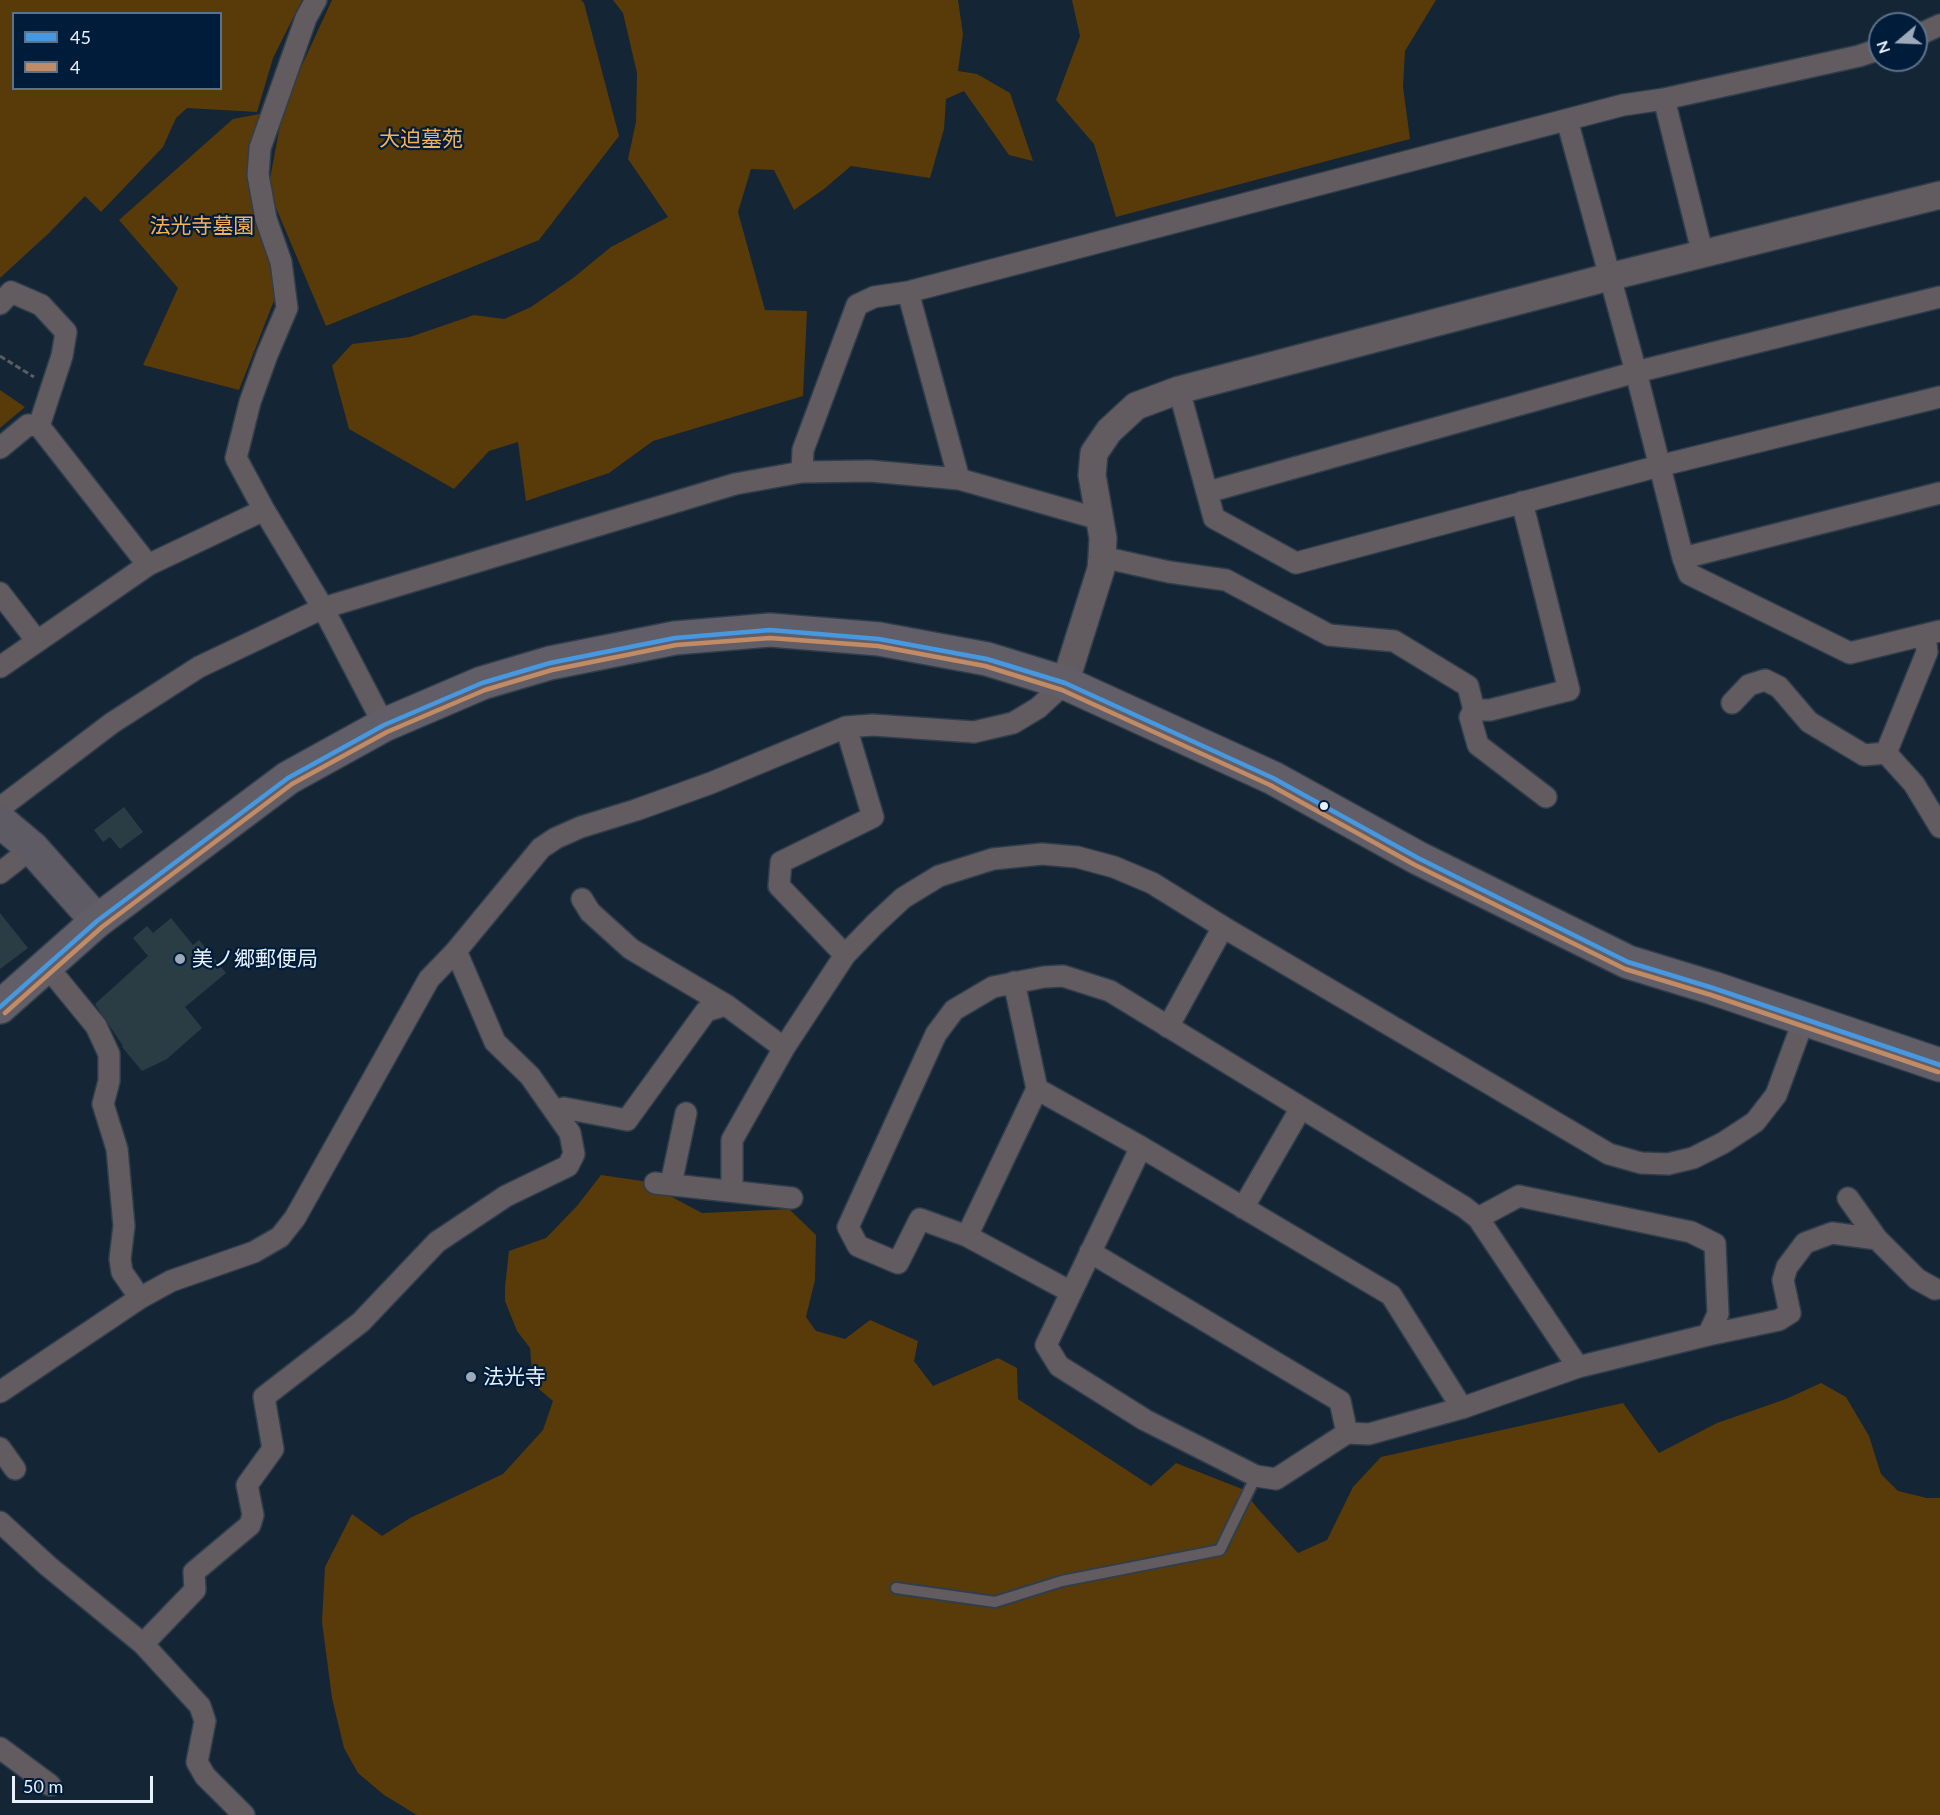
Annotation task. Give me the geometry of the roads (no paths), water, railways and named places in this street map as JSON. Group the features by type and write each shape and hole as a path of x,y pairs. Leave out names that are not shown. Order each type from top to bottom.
{"highway":[{"path":"0,1007 97,921 288,778 384,724 482,683 550,663 675,638 770,630 879,639 987,659 1065,683 1273,778 1418,858 1628,962 1940,1065"}],"main road":[{"path":"0,821 32,848 97,921"}],"street":[{"path":"316,0 306,18 260,148 258,175 266,219 281,262 287,308 250,402 236,458 264,510 323,608 384,724"},
{"path":"802,472 803,450 857,305 874,297 908,292 1623,105 1664,99 1868,53"},
{"path":"1664,99 1703,255"},
{"path":"1566,120 1689,574 1850,653 1932,633 1927,652 1886,753"},
{"path":"0,1392 140,1298 171,1281 254,1252 280,1237 296,1218 429,979 456,951 541,848 556,838 581,827 711,783 846,726 873,725 974,732 1013,723 1038,708 1065,683 1101,569 1103,538 1092,475 1094,453 1108,431 1136,406 1179,390 1940,195"},
{"path":"0,304 11,292 41,305 66,332 62,356 39,426"},
{"path":"908,292 959,479"},
{"path":"1208,492 1636,372 1940,297"},
{"path":"1179,390 1214,518 1296,563 1659,466 1940,397"},
{"path":"0,448 28,425 39,426 148,565"},
{"path":"0,808 112,723 199,667 323,608 735,484 802,472 870,471 959,479 1099,519"},
{"path":"1683,558 1940,493"},
{"path":"1474,710 1490,710 1569,690 1522,502"},
{"path":"0,667 148,565 264,510"},
{"path":"1102,557 1168,573 1226,580 1329,635 1394,641 1468,687 1474,710 1470,717 1478,745 1546,797"},
{"path":"0,593 37,641"},
{"path":"1732,703 1749,685 1765,680 1779,687 1809,722 1864,755 1886,753"},
{"path":"845,955 779,886 781,862 873,817 846,726"},
{"path":"1886,753 1914,784 1940,827"},
{"path":"0,873 32,848"},
{"path":"732,1191 732,1140 784,1048 845,955 903,898 939,876 993,859 1042,854 1077,857 1114,867 1152,883 1609,1154 1641,1163 1668,1164 1694,1158 1723,1143 1755,1122 1776,1095 1804,1019"},
{"path":"582,899 590,912 631,949 726,1005 784,1048"},
{"path":"1168,1027 1223,927"},
{"path":"143,1644 195,1590 194,1572 250,1525 253,1515 247,1485 273,1449 264,1397 361,1322 437,1242 506,1196 568,1166 574,1154 570,1132 530,1076 495,1042 456,951"},
{"path":"46,965 96,1026 109,1054 109,1081 104,1104 117,1149 124,1226 120,1259 122,1272 140,1298"},
{"path":"1071,1292 967,1236 920,1219 898,1263 858,1246 848,1227 936,1034 954,1010 993,987 1063,976 1110,991 1464,1207 1478,1218 1578,1367"},
{"path":"967,1236 1037,1089 1014,982"},
{"path":"554,1110 564,1108 627,1120 706,1011 726,1005"},
{"path":"1037,1089 1141,1147 1391,1295 1462,1408"},
{"path":"1243,1208 1301,1108"},
{"path":"686,1113 663,1183 792,1198"},
{"path":"1141,1147 1046,1345 1059,1366 1145,1420 1256,1476 1276,1479 1347,1432 1369,1434 1462,1408 1578,1367 1779,1320 1790,1313 1783,1280 1787,1267 1805,1243 1833,1233 1877,1239"},
{"path":"1478,1218 1519,1196 1691,1232 1715,1244 1718,1314 1708,1335"},
{"path":"1848,1198 1877,1239 1917,1279 1935,1290"},
{"path":"1090,1252 1340,1401 1347,1432"},
{"path":"0,1448 15,1469"},
{"path":"0,1522 48,1566 143,1644 200,1706 205,1721 197,1762 205,1776 244,1815"},
{"path":"0,1748 50,1785"}],"lane":[{"path":"896,1588 995,1602 1062,1581 1220,1550 1256,1476"}],"place":[{"name":"美ノ郷郵便局","path":"180,959"},
{"name":"法光寺","path":"471,1377"}],"park label":[{"name":"大迫墓苑","path":"421,139"},
{"name":"法光寺墓園","path":"202,226"}]}
